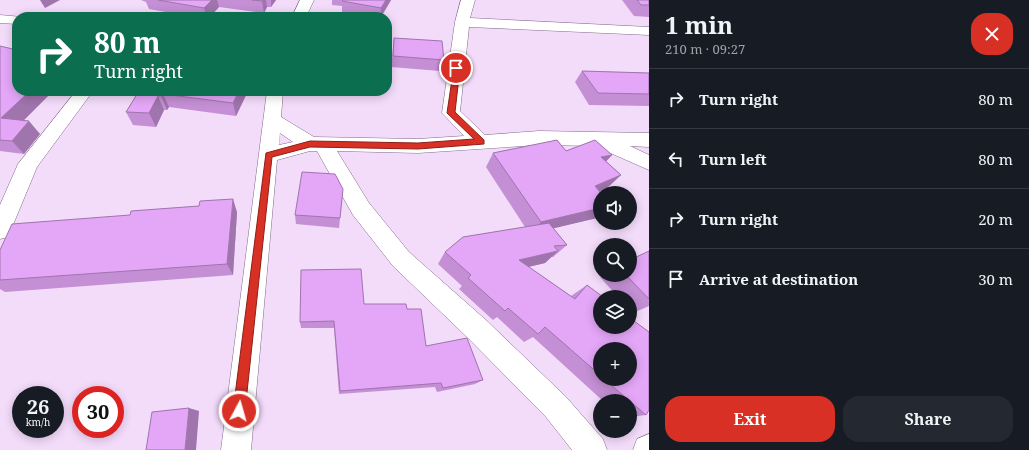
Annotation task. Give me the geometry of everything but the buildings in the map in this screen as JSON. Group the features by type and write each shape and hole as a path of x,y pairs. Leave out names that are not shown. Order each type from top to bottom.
{"street":[{"path":"301,12 307,0"},
{"path":"468,0 462,22 451,113 481,142"},
{"path":"0,19 12,20"},
{"path":"462,22 649,31"},
{"path":"0,230 28,164 81,96"},
{"path":"236,450 275,96"},
{"path":"272,120 317,144 361,209 400,259 478,330 545,396 592,450"},
{"path":"268,155 317,144 418,146 539,138 649,140"},
{"path":"596,139 649,163"}],"route":[{"path":"239,411 268,155 310,144 418,146 481,142 451,113 456,68"}]}
